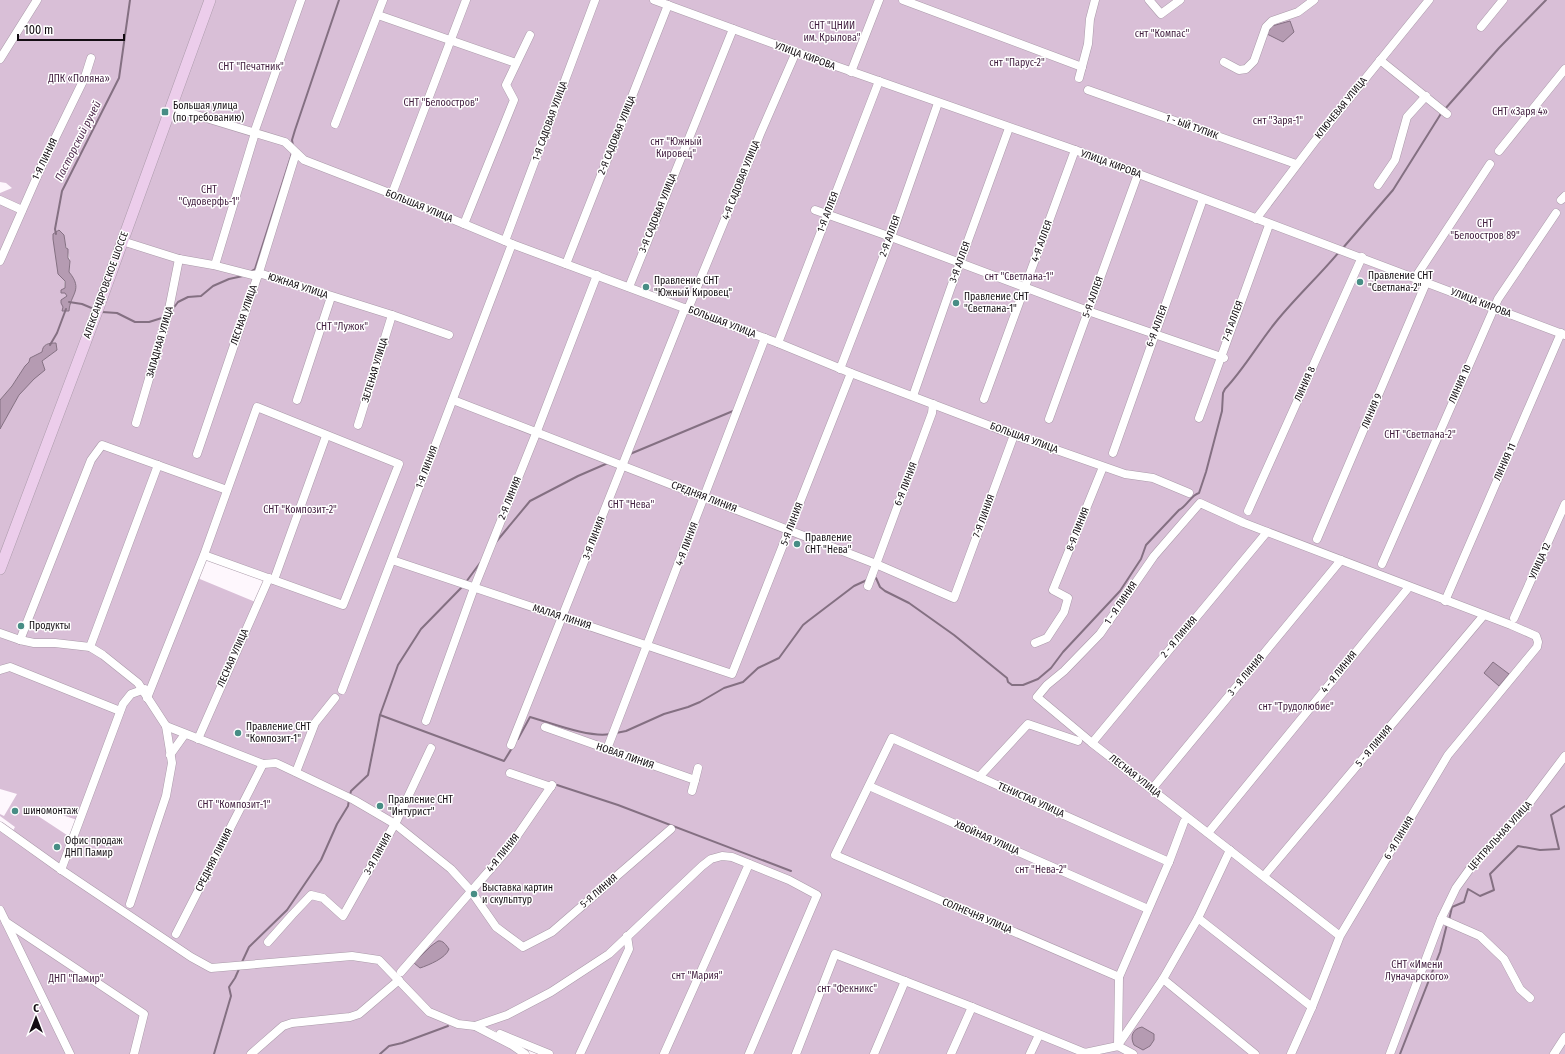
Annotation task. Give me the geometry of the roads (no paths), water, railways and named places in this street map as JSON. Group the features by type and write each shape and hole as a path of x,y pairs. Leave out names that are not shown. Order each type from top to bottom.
{"street":[{"path":"0,60 37,0"},
{"name":"АЛЕКСАНДРОВСКОЕ ШОССЕ","path":"0,569 97,312 210,0"},
{"path":"215,266 254,133 301,0"},
{"path":"335,124 384,0"},
{"path":"392,194 466,0"},
{"name":"1-Я САДОВАЯ УЛИЦА","path":"509,243 595,0"},
{"name":"УЛИЦА КИРОВА","path":"654,0 851,72 1074,150 1269,225 1346,251 1426,283 1563,334"},
{"path":"851,72 879,0"},
{"path":"903,0 1082,67"},
{"path":"1079,78 1088,44 1090,19 1095,0"},
{"path":"1149,0 1161,14 1180,0"},
{"path":"1224,62 1239,70 1246,69 1254,61 1266,27 1272,20 1298,12 1314,0"},
{"name":"КЛЮЧЕВАЯ УЛИЦА","path":"1256,219 1296,164 1429,0"},
{"path":"1481,27 1502,0"},
{"name":"2-Я САДОВАЯ УЛИЦА","path":"566,264 668,5"},
{"path":"378,15 516,63"},
{"name":"3-Я САДОВАЯ УЛИЦА","path":"629,287 733,28"},
{"path":"464,224 514,100 506,85 530,35"},
{"name":"4-Я САДОВАЯ УЛИЦА","path":"686,309 796,52"},
{"name":"1-Я ЛИНИЯ","path":"0,261 43,163 85,77 91,58"},
{"path":"1380,60 1443,111"},
{"path":"1499,151 1565,69"},
{"name":"1-Я АЛЛЕЯ","path":"778,343 879,81"},
{"name":"1 - ЫЙ ТУПИК","path":"1088,90 1296,164"},
{"path":"1378,185 1396,160 1407,117 1426,96"},
{"name":"2-Я АЛЛЕЯ","path":"840,369 891,236 938,103"},
{"path":"170,107 285,142 296,154"},
{"name":"3-Я АЛЛЕЯ","path":"913,396 1009,128"},
{"name":"4-Я АЛЛЕЯ","path":"984,399 1074,150"},
{"name":"БОЛЬШАЯ УЛИЦА","path":"296,154 304,160 392,194 509,243 766,338 850,373 1103,467 1125,474 1153,478 1189,493"},
{"name":"ЛЕСНАЯ УЛИЦА","path":"197,454 258,274 296,154"},
{"path":"1415,278 1490,164"},
{"name":"5-Я АЛЛЕЯ","path":"1049,419 1138,174"},
{"name":"6-Я АЛЛЕЯ","path":"1113,453 1203,199"},
{"path":"0,200 22,210"},
{"path":"815,210 891,236 1025,287 1222,358"},
{"name":"ЛИНИЯ 10","path":"1382,564 1498,299 1556,213"},
{"name":"7-Я АЛЛЕЯ","path":"1199,418 1269,225"},
{"name":"ЮЖНАЯ УЛИЦА","path":"122,241 179,259 252,275 262,274 392,315 449,335"},
{"name":"1-Я ЛИНИЯ","path":"342,690 453,400 509,243"},
{"name":"ЛИНИЯ 8","path":"1248,511 1362,258"},
{"name":"ЗАПАДНАЯ УЛИЦА","path":"136,423 168,314 179,259"},
{"name":"2-Я ЛИНИЯ","path":"426,721 471,587 537,431 597,276"},
{"name":"ЛИНИЯ 9","path":"1317,540 1426,283"},
{"path":"297,400 331,297"},
{"name":"3-Я ЛИНИЯ","path":"511,745 622,465 686,309"},
{"name":"ЗЕЛЕНАЯ УЛИЦА","path":"358,425 392,315"},
{"name":"ЛИНИЯ 11","path":"1445,601 1563,334"},
{"name":"4-Я ЛИНИЯ","path":"607,749 766,338"},
{"name":"5-Я ЛИНИЯ","path":"732,674 790,530 850,373"},
{"name":"СРЕДНЯЯ ЛИНИЯ","path":"453,400 537,431 790,530 876,564 954,598"},
{"name":"6-Я ЛИНИЯ","path":"869,582 932,413 933,404"},
{"path":"147,698 204,555 257,407 398,464 343,605 204,555"},
{"name":"7-Я ЛИНИЯ","path":"954,598 1014,435"},
{"name":"ЛЕСНАЯ УЛИЦА","path":"198,739 272,579 326,436"},
{"path":"20,640 91,460 102,445 227,490"},
{"path":"90,647 158,465"},
{"name":"8-Я ЛИНИЯ","path":"1035,643 1047,638 1057,624 1066,605 1068,598 1053,590 1103,467"},
{"name":"1 - Я ЛИНИЯ","path":"1080,738 1037,697 1047,685 1064,671 1100,634 1154,555 1200,503 1267,532"},
{"name":"УЛИЦА 12","path":"1514,618 1565,504"},
{"path":"1267,532 1484,615"},
{"name":"2 - Я ЛИНИЯ","path":"1092,743 1267,532"},
{"name":"МАЛАЯ ЛИНИЯ","path":"392,560 563,616 732,674"},
{"name":"3 - Я ЛИНИЯ","path":"1152,789 1341,560"},
{"name":"4 - Я ЛИНИЯ","path":"1208,833 1409,587"},
{"name":"6 -Я ЛИНИЯ","path":"1291,1054 1312,1007 1340,936 1448,755 1537,647 1538,642 1536,636 1484,615"},
{"name":"5 - Я ЛИНИЯ","path":"1264,876 1484,615"},
{"path":"0,632 20,640 34,643 55,642 90,647 103,655 138,683 166,726 172,763 166,796 130,904"},
{"path":"0,670 10,667 120,711"},
{"path":"61,870 123,704 131,694 152,686"},
{"path":"296,772 315,723 335,698"},
{"name":"ЛЕСНАЯ УЛИЦА","path":"979,777 1028,724 1080,738 1092,743 1152,789 1185,819 1208,833 1340,936"},
{"path":"166,726 263,764 276,763 354,800 394,824 452,869 471,891"},
{"name":"НОВАЯ ЛИНИЯ","path":"545,727 695,780"},
{"path":"170,755 185,734"},
{"name":"ТЕНИСТАЯ УЛИЦА","path":"869,786 892,738 1169,862"},
{"name":"3-Я ЛИНИЯ","path":"268,942 311,895 323,898 343,916 394,824 430,748"},
{"name":"ЦЕНТРАЛЬНАЯ УЛИЦА","path":"1390,1054 1441,920 1456,888 1474,863 1521,814 1565,756"},
{"name":"СРЕДНЯЯ ЛИНИЯ","path":"176,934 263,764"},
{"path":"692,791 698,768"},
{"name":"4-Я ЛИНИЯ","path":"251,1054 283,1026 292,1023 350,1017 358,1014 400,976 508,849 552,786 510,773"},
{"name":"СОЛНЕЧНЯ УЛИЦА","path":"869,786 836,854 1119,977"},
{"name":"ХВОЙНАЯ УЛИЦА","path":"869,786 1148,909"},
{"path":"1118,1046 1119,977 1169,862 1185,819"},
{"path":"0,827 61,870 191,957 211,968 352,956 379,960 400,976 429,1012 458,1024 476,1025 549,1054"},
{"name":"5-Я ЛИНИЯ","path":"471,891 496,927 523,947 552,932 671,829"},
{"path":"1118,1046 1163,979 1198,918 1230,850"},
{"path":"476,1025 508,1015 551,992 609,954 702,866 711,859 722,856 732,857 789,880 817,894 749,1054"},
{"path":"664,1054 749,864"},
{"path":"0,910 70,1054"},
{"path":"1198,918 1312,1007"},
{"path":"1441,920 1480,936 1504,959 1520,989 1530,998"},
{"path":"6,922 144,1014 134,1054"},
{"path":"580,1054 629,949 627,936"},
{"path":"796,1054 835,954 1085,1053 1118,1046 1132,1054"},
{"path":"1163,979 1256,1054"},
{"path":"874,1054 905,981"},
{"path":"951,1054 972,1007"},
{"path":"476,1025 525,1054"},
{"path":"1030,1054 1039,1035"},
{"path":"1554,1054 1565,1036"}],"waterway":[{"name":"Пасторский ручей","path":"56,234 55,229 62,191 119,78 130,0"},
{"path":"293,146 292,140 295,130 339,0"},
{"path":"1445,109 1499,48 1546,0"},
{"path":"1342,249 1393,190 1442,112"},
{"path":"250,272 255,269 292,153"},
{"path":"873,579 876,578 880,587 885,591 909,603 954,635 1007,678 1008,682 1012,685 1023,685 1038,679 1051,668 1063,652 1120,591 1141,559 1146,545 1179,510 1199,493 1222,411 1223,393 1225,389 1283,314 1339,252"},
{"path":"172,310 178,302 188,297 201,296 213,286 229,279 243,276"},
{"path":"69,302 82,304 94,309"},
{"name":"Пасторский ручей","path":"50,345 57,333 66,309"},
{"path":"102,312 117,313 135,322 149,322 165,317"},
{"path":"630,454 733,411"},
{"path":"496,542 530,501 578,476 608,463"},
{"path":"466,582 480,563"},
{"path":"616,733 626,731 664,714 688,707 724,688 743,682 758,668 779,658 803,625 854,586 867,580"},
{"path":"350,795 351,791 368,775 380,715 398,665 421,629 462,587"},
{"path":"380,715 504,761 512,748"},
{"path":"518,739 530,717 581,732 602,735 610,734"},
{"path":"557,785 618,805 791,871"},
{"path":"242,962 249,947 287,910 321,860 337,824 348,806 349,800"},
{"path":"1449,920 1452,907 1464,902 1468,889 1480,896 1494,890 1490,874 1518,846 1540,850 1559,849 1551,815 1565,806"},
{"path":"1400,1054 1440,952 1447,924"},
{"path":"214,1054 231,996 229,987 239,969"},
{"path":"380,1054 389,1046 402,1043 448,1026"}],"place":[{"name":"Большая улица (по требованию)","path":"165,112"},
{"name":"Правление СНТ \"Светлана-2\"","path":"1360,282"},
{"name":"Правление СНТ \"Южный Кировец\"","path":"646,287"},
{"name":"Правление СНТ \"Светлана-1\"","path":"956,303"},
{"name":"Правление СНТ \"Нева\"","path":"797,544"},
{"name":"Продукты","path":"21,626"},
{"name":"Правление СНТ \"Композит-1\"","path":"238,733"},
{"name":"Правление СНТ \"Интурист\"","path":"380,806"},
{"name":"шиномонтаж","path":"15,811"},
{"name":"Офис продаж ДНП Памир","path":"57,847"},
{"name":"Выставка картин и скульптур","path":"474,894"}],"park label":[{"name":"СНТ \"ЦНИИ им. Крылова\"","path":"832,32"},
{"name":"снт \"Компас\"","path":"1162,34"},
{"name":"снт \"Парус-2\"","path":"1017,63"},
{"name":"СНТ \"Печатник\"","path":"251,67"},
{"name":"ДПК «Поляна»","path":"79,79"},
{"name":"СНТ \"Белоостров\"","path":"441,103"},
{"name":"СНТ «Заря 4»","path":"1520,112"},
{"name":"снт \"Заря-1\"","path":"1278,121"},
{"name":"снт \"Южный Кировец\"","path":"676,148"},
{"name":"СНТ \"Судоверфь-1\"","path":"209,196"},
{"name":"СНТ \"Белоостров 89\"","path":"1485,230"},
{"name":"снт \"Светлана-1\"","path":"1019,277"},
{"name":"СНТ \"Лужок\"","path":"342,327"},
{"name":"СНТ \"Светлана-2\"","path":"1420,435"},
{"name":"СНТ \"Нева\"","path":"631,505"},
{"name":"СНТ \"Композит-2\"","path":"300,510"},
{"name":"снт \"Трудолюбие\"","path":"1296,707"},
{"name":"СНТ \"Композит-1\"","path":"234,805"},
{"name":"снт \"Нева-2\"","path":"1041,870"},
{"name":"СНТ «Имени Луначарского»","path":"1417,970"},
{"name":"снт \"Мария\"","path":"697,976"},
{"name":"ДНП \"Памир\"","path":"76,979"},
{"name":"снт \"Фекникс\"","path":"847,989"}]}
